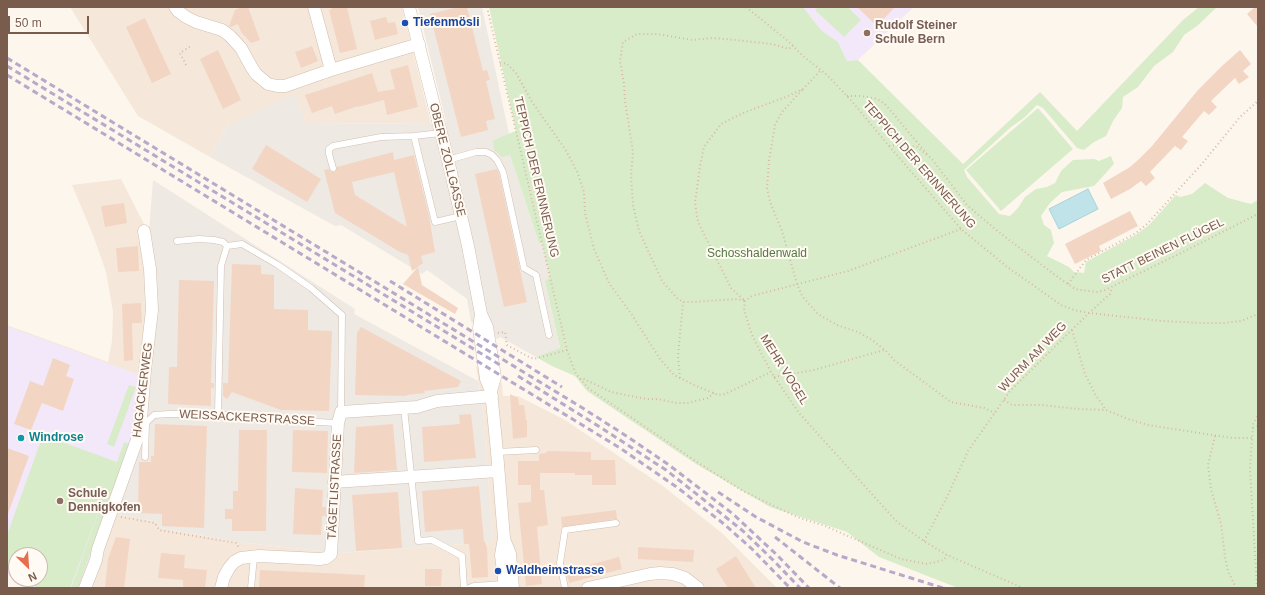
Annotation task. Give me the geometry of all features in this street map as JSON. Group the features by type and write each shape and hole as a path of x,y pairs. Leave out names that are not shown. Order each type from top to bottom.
{"street":[{"path":"175,7 186,17 196,22 222,30 230,36 241,48 256,74 268,84 278,86 285,86 331,70 419,44"},
{"path":"314,7 331,70"},
{"name":"OBERE ZOLLGASSE","path":"409,7 448,160 481,314 479,328 486,379 492,394 497,452 504,538 501,555 508,587"},
{"name":"HAGACKERWEG","path":"85,588 140,431 152,310 150,269 144,231"},
{"name":"WEISSACKERSTRASSE","path":"340,418 416,407 437,401 492,394"},
{"name":"TÄGETLISTRASSE","path":"240,559 254,557 320,559 326,558 331,554 334,482 340,418"},
{"path":"334,482 498,470"},
{"path":"221,588 224,577 229,568 234,562 240,559"},
{"path":"588,588 660,573 673,574 685,578 698,588"}],"lane":[{"path":"333,168 328,154 329,149 333,146 381,137 441,133"},
{"path":"414,136 435,222 461,216"},
{"path":"448,160 476,152 486,152 497,160 503,172 524,268 536,275 549,335"},
{"path":"177,241 199,239 214,240 223,242 227,246"},
{"path":"227,246 242,244 278,265 311,288 342,315 340,418"},
{"path":"218,414 221,266 227,246"},
{"path":"404,408 418,541 432,540 462,556 464,588"},
{"name":"WEISSACKERSTRASSE","path":"145,457 146,423 154,415 218,414 253,419 340,418"},
{"path":"497,452 536,450"},
{"path":"565,588 560,563 565,530 616,524"},
{"path":"251,588 254,557"},
{"path":"469,588 474,586 508,587"}],"path":[{"name":"TEPPICH DER ERINNERUNG","path":"487,7 567,350 580,379"},
{"name":"TEPPICH DER ERINNERUNG","path":"746,7 793,45 847,96 961,229 1006,266 1061,305 1074,310 1089,313 1163,321 1202,323 1224,324 1258,314"},
{"path":"745,301 738,299 710,302 684,302 678,299 662,281 639,231 633,205 631,176 633,152 620,61 623,42 637,34 657,34 692,40 713,38 742,40 772,44 789,49 793,45"},
{"path":"186,65 180,53 192,45"},
{"path":"500,64 506,63 516,73 532,102 565,149 578,172 584,192 585,213 594,249 609,283 632,315 660,359 674,375 718,395 725,394 771,372"},
{"path":"821,70 782,112 775,125 769,161 767,188 770,202 782,231 797,284 802,296 818,314 837,325 858,332 885,350 894,360 951,402 984,408 995,413"},
{"path":"745,301 731,288 698,222 695,203 704,147 721,124 742,113 786,97 803,89"},
{"path":"847,96 861,96 877,99 885,104 931,158"},
{"path":"1068,284 1086,260 1136,233 1147,224 1201,165 1240,117 1258,101"},
{"name":"STATT BEINEN FLÜGEL","path":"889,146 901,144 917,147 931,158 967,205 995,229 1075,289 1101,292 1258,214"},
{"path":"745,301 752,296 848,270 961,229"},
{"name":"WURM AM WEG","path":"924,541 947,497 968,451 1010,391 1110,294 1112,286"},
{"name":"MEHR VOGEL","path":"745,301 744,310 752,336 774,377 799,413 897,522 947,555 1023,588"},
{"path":"680,378 678,356 684,302"},
{"path":"1072,330 1085,374 1095,394 1106,410"},
{"path":"494,333 504,332 507,345 534,359 567,350"},
{"path":"774,377 814,370 885,350"},
{"path":"580,379 582,378 611,392 677,403 687,403 708,398 714,393"},
{"path":"580,379 588,388 690,458 757,498 901,559 927,564 944,560 947,555"},
{"path":"1004,400 1012,405 1042,405 1106,410 1148,425 1215,436 1252,438"},
{"path":"1257,588 1250,469 1253,424 1258,415"},
{"path":"1253,428 1258,426"},
{"path":"1215,436 1208,465 1210,489 1221,524 1228,571 1236,588"},
{"path":"110,514 155,523 160,530 236,543 238,546 240,559"}],"shaded area":[{"path":"70,7 402,7 431,124 306,123 295,95 228,125 210,157 138,116"},
{"path":"418,7 482,7 509,134 493,140 510,155 539,243 542,242 550,277 545,281 560,349 536,357 500,337 497,339 471,322 467,299 427,270 422,274 341,225 335,226 210,157 228,125 295,94 306,123 431,124 446,122"},
{"name":"Rudolf Steiner Schule Bern","path":"803,7 818,7 815,10 861,20 848,7 914,7 858,60 847,61 838,42 821,30"},
{"path":"121,179 146,228 153,269 122,498 117,514 157,522 161,528 237,542 339,553 493,542 483,410 476,366 502,383 503,396 518,396 565,420 663,486 723,534 777,588 82,588 7,325 108,362 112,341 113,312 106,272 93,235 72,185"},
{"path":"153,180 355,309 354,314 478,381 483,410 493,542 339,553 237,542 161,528 157,522 117,514 143,431 148,244"},
{"name":"Schule Dennigkofen","path":"7,326 142,376 138,425 82,588 22,587 48,587 48,547 8,547 8,575"}],"green space":[{"name":"Schosshaldenwald","path":"489,7 803,7 821,30 838,42 847,61 858,60 963,164 1040,92 1077,131 1183,20 1199,7 1217,7 1197,26 1184,35 1173,52 1154,66 1138,87 1123,97 1122,108 1113,121 1106,136 1094,142 1084,150 1077,148 1043,108 1037,105 964,170 967,177 999,214 1010,216 1018,208 1025,197 1036,189 1047,187 1055,183 1061,171 1073,160 1094,159 1099,161 1111,156 1114,164 1094,186 1062,192 1050,203 1041,216 1044,225 1051,230 1054,243 1047,256 1069,267 1074,272 1084,273 1086,262 1137,234 1149,225 1176,195 1180,197 1192,194 1205,183 1228,198 1251,204 1258,200 1258,588 958,588 879,557 847,532 770,507 696,464 587,391 575,376 536,357 560,348 545,281 550,277 542,243 539,243 510,155 502,157 494,150 493,140 516,131"},
{"path":"818,7 848,7 861,20 844,37 815,10"},
{"path":"1038,108 1073,149 1001,211 966,170"},
{"path":"129,385 136,387 114,447 107,444"},
{"path":"43,435 117,462 124,442 130,444 78,588 71,588 110,481 70,588 36,587 48,587 48,547 8,547 7,564 7,535"}],"water":[{"path":"1088,189 1098,209 1059,229 1049,209"}],"building":[{"path":"242,7 248,7 260,40 251,43 241,32 238,24 231,27 229,26 235,10"},
{"path":"331,7 347,7 357,49 340,53 329,10 332,9"},
{"path":"459,7 467,7 483,71 487,70 490,80 486,81 495,119 486,121 488,130 461,137 430,14"},
{"path":"857,7 895,7 877,26"},
{"path":"1255,7 1258,7 1258,27 1247,14"},
{"path":"386,17 388,23 395,22 398,34 375,40 370,21"},
{"path":"145,18 171,74 152,83 126,27"},
{"path":"312,46 318,61 301,68 295,52"},
{"path":"218,50 241,100 223,109 200,59"},
{"path":"1240,50 1251,64 1243,71 1249,77 1239,84 1235,78 1211,101 1217,107 1209,115 1204,111 1182,137 1188,141 1181,150 1175,146 1150,172 1155,178 1146,186 1141,181 1130,189 1111,199 1103,183 1130,167 1138,160 1152,146 1198,90"},
{"path":"408,65 418,107 387,115 384,100 358,106 335,114 332,106 312,113 305,95 372,73 378,92 395,89 390,70"},
{"path":"266,145 321,179 307,202 252,169"},
{"path":"393,152 394,160 414,155 429,216 435,252 421,256 423,263 412,271 408,255 400,252 335,213 324,170 329,169 330,171 334,172 336,171 337,167","holes":["394,172 407,227 355,195 352,182"]},
{"path":"497,169 527,302 504,307 475,174"},
{"path":"124,203 127,223 105,227 101,206"},
{"path":"1130,211 1138,226 1099,246 1101,251 1075,264 1065,244"},
{"path":"138,246 139,271 118,272 116,248"},
{"path":"232,264 261,265 261,274 274,275 274,309 308,310 308,330 332,331 329,411 281,410 232,392 227,399 223,396 223,383 228,383"},
{"path":"418,267 422,285 458,308 455,314 403,284"},
{"path":"179,280 214,281 211,383 214,383 214,389 211,387 211,406 168,404 169,367 177,367"},
{"path":"141,303 142,323 132,323 133,360 124,361 122,304"},
{"path":"361,327 461,381 458,387 424,391 425,393 407,396 355,395 357,333"},
{"path":"53,358 70,365 66,376 74,379 63,411 42,403 31,430 14,424 30,381 43,386"},
{"path":"510,394 518,398 519,405 524,405 527,420 527,437 513,439"},
{"path":"471,414 476,458 424,462 422,427 460,424 459,415"},
{"path":"155,424 207,426 204,528 162,526 162,514 138,513 139,462 151,462 151,456 154,456"},
{"path":"393,424 397,470 354,473 356,427"},
{"path":"239,430 267,430 266,531 232,531 232,519 225,519 225,509 233,509 233,491 238,491"},
{"path":"293,430 328,431 327,473 292,472"},
{"path":"7,448 29,456 8,514 7,513"},
{"path":"547,451 591,452 591,460 615,460 616,485 592,485 592,475 575,475 575,473 540,473 540,490 544,490 548,525 537,527 542,584 526,586 518,503 531,502 531,485 518,485 518,461 539,461 539,454 546,453"},
{"path":"479,486 484,542 487,548 488,577 472,578 469,544 464,544 463,529 425,532 422,491"},
{"path":"295,488 323,490 322,507 326,507 326,516 322,516 321,535 293,534"},
{"path":"398,492 402,548 356,551 352,495"},
{"path":"616,510 617,519 562,527 561,517"},
{"path":"116,537 130,539 124,588 105,588 108,559"},
{"path":"638,547 694,550 693,562 638,559"},
{"path":"161,553 185,555 184,568 207,570 205,588 183,587 183,580 158,578"},
{"path":"736,556 756,588 728,588 716,569"},
{"path":"619,557 622,569 569,583 566,571"},
{"path":"425,569 442,569 441,586 425,586"},
{"path":"260,570 365,575 364,588 259,588"}],"railway":[{"path":"7,58 628,437 669,465 733,514 777,555 809,588"},
{"path":"7,66 500,365"},
{"path":"7,75 620,448 678,488 724,524 752,549 790,588"},
{"path":"390,281 562,387"},
{"path":"518,376 666,470 743,531 800,588"},
{"path":"718,492 756,517 803,542 837,555 943,588"},
{"path":"775,537 840,588"}],"place":[{"name":"Tiefenmösli","path":"405,23"},
{"name":"Rudolf Steiner Schule Bern","path":"867,33"},
{"name":"Windrose","path":"21,438"},
{"name":"Schule Dennigkofen","path":"60,501"},
{"name":"Waldheimstrasse","path":"498,571"}]}
